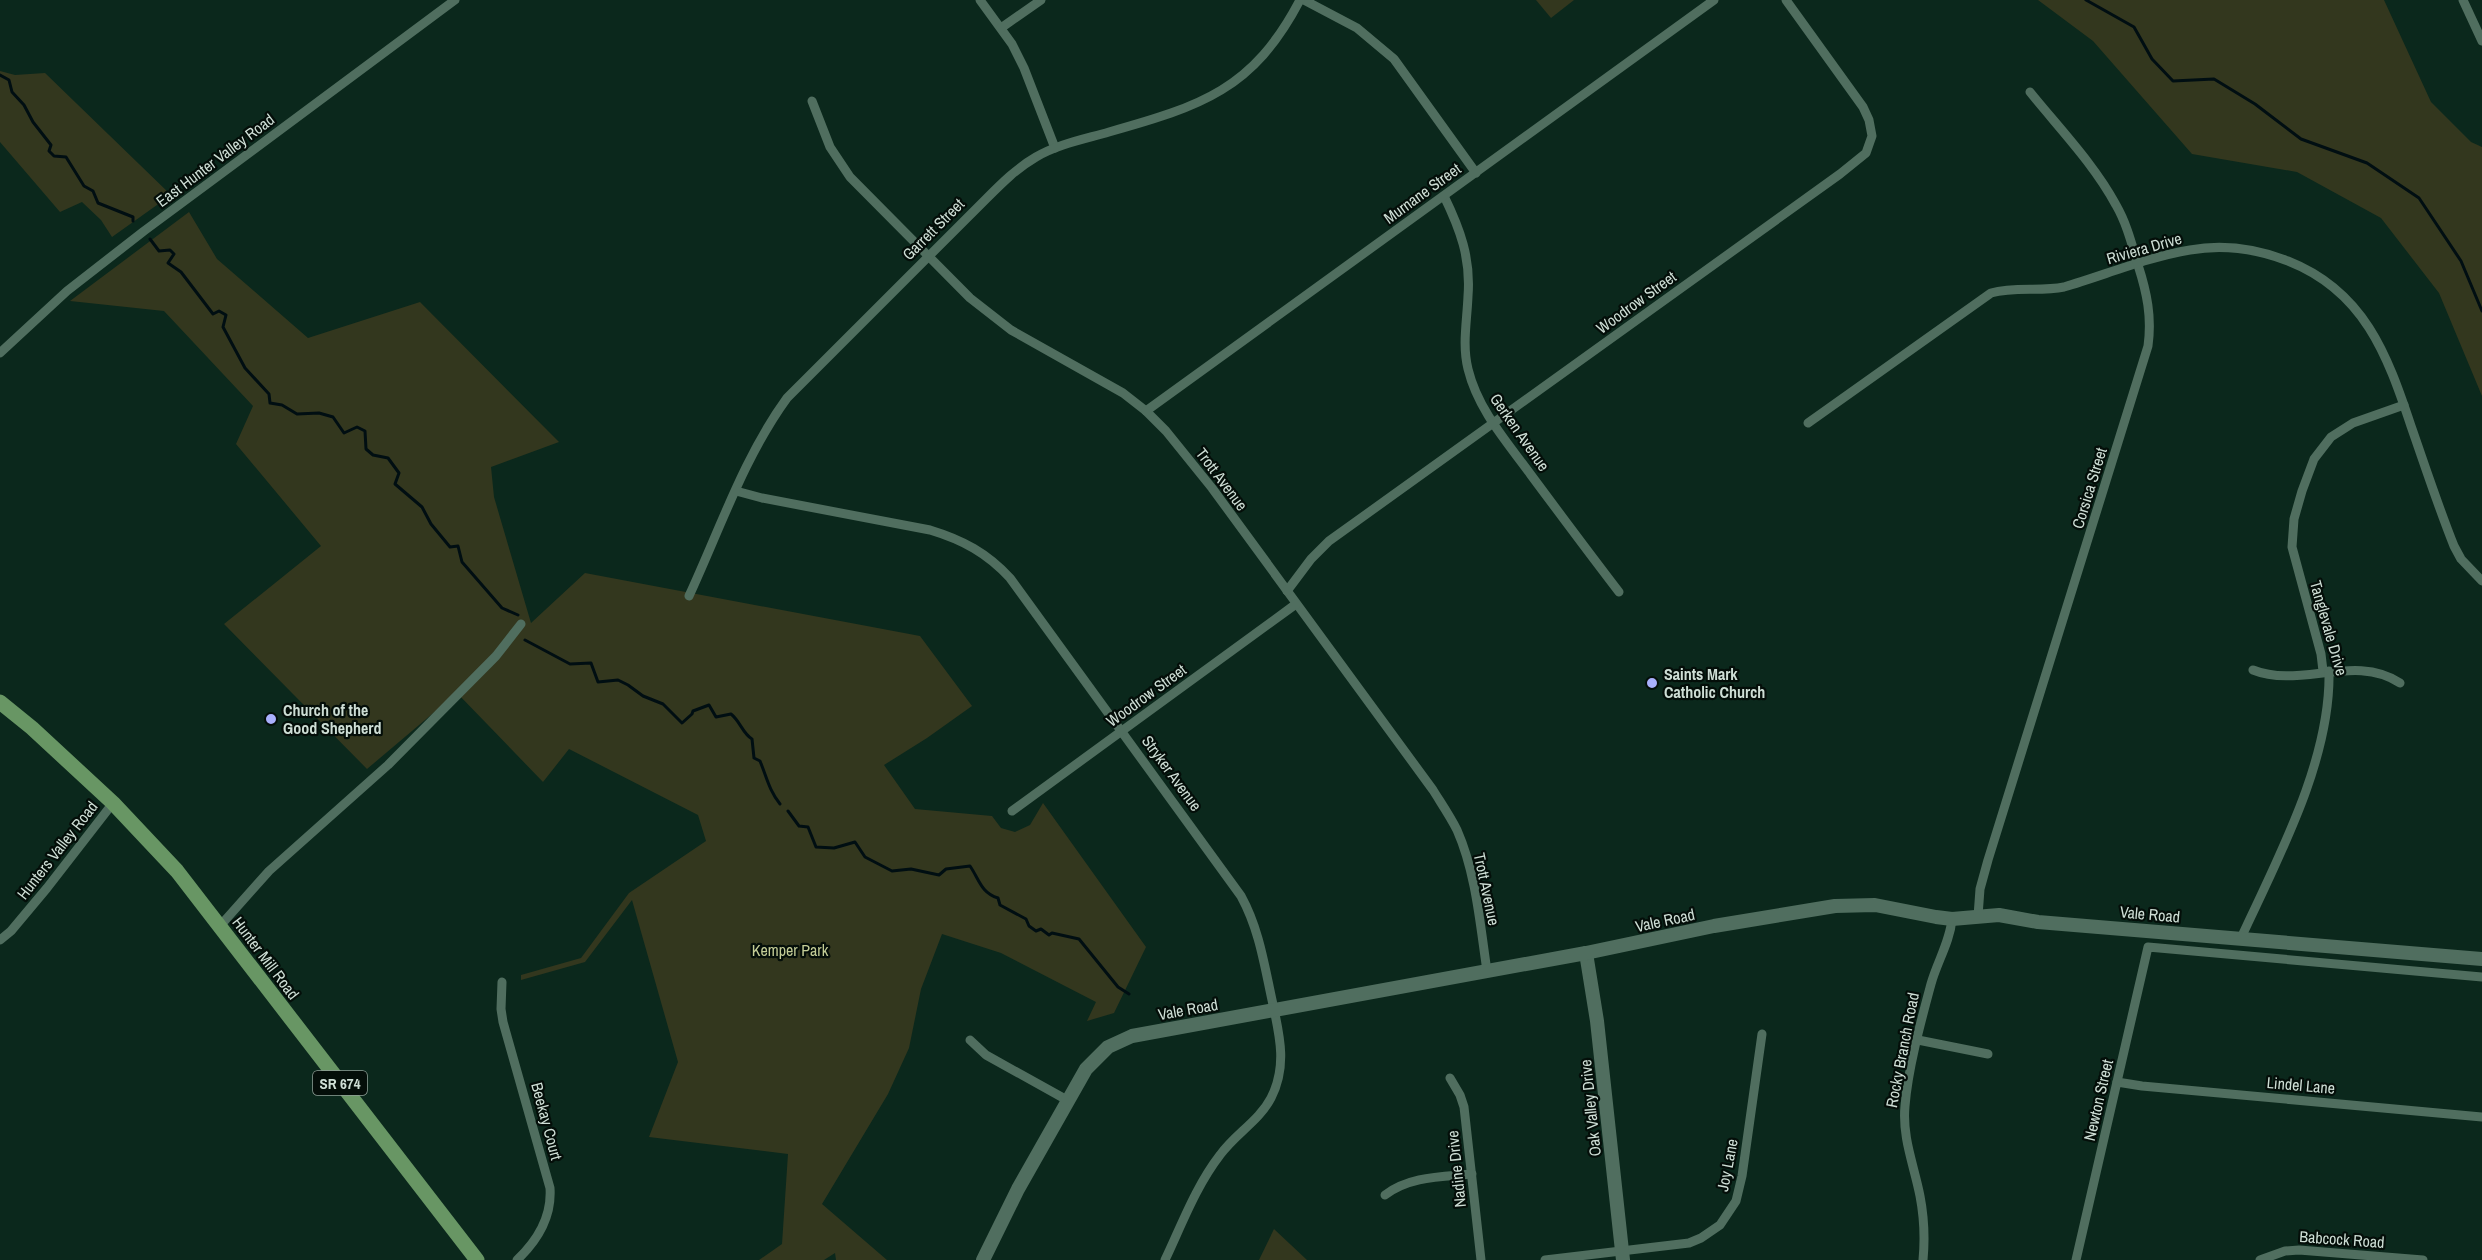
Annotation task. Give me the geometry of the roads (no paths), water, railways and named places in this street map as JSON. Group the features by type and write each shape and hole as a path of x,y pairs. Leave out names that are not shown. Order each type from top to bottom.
{"main road":[{"name":"Hunter Mill Road","path":"0,702 32,728 113,803 177,871 477,1260"},
{"name":"Vale Road","path":"983,1260 1067,1100 1086,1069 1098,1056 1119,1041 1132,1036 1586,953 1721,924 1835,906 1875,905 1952,919 1999,915 2038,922 2482,959"},
{"name":"Oak Valley Drive","path":"1586,953 1597,1021 1623,1256"}],"street":[{"name":"East Hunter Valley Road","path":"0,353 67,291 144,231 456,0"},
{"path":"980,0 1001,28 1024,68 1055,148"},
{"path":"1001,28 1041,0"},
{"path":"1302,0 1357,28 1394,59 1476,173"},
{"name":"Garrett Street","path":"689,596 763,433 787,398 1005,181 1037,156 1055,148 1175,114 1214,96 1233,84 1264,55 1278,38 1302,0"},
{"name":"Murnane Street","path":"1146,411 1714,0"},
{"name":"Woodrow Street","path":"1287,591 1311,559 1329,541 1866,153 1872,131 1863,107 1786,0"},
{"path":"2463,0 2482,41"},
{"name":"Corsica Street","path":"1978,916 1980,889 1988,860 2148,346 2150,313 2126,226 2106,186 2030,92"},
{"name":"Trott Avenue","path":"812,101 830,147 850,177 970,298 1011,330 1102,380 1146,411 1166,431 1212,488 1448,813 1462,844 1471,878 1487,971"},
{"name":"Gerken Avenue","path":"1444,196 1458,225 1467,258 1468,295 1465,331 1467,366 1480,404 1619,592"},
{"name":"Riviera Drive","path":"1808,423 1991,293 2014,289 2052,290 2191,249 2234,248 2276,256 2313,273 2346,298 2373,331 2384,352 2404,405 2454,546 2461,559 2482,581"},
{"name":"Tanglevale Drive","path":"2241,938 2284,846 2308,783 2326,723 2330,695 2326,671 2292,547 2294,519 2302,491 2314,459 2331,437 2353,423 2404,405"},
{"name":"Stryker Avenue","path":"736,491 930,530 969,544 998,565 1010,578 1241,896 1253,918 1264,956 1272,1003 1276,1010 1281,1068 1272,1097 1254,1121 1228,1145 1210,1167 1165,1260"},
{"name":"Woodrow Street","path":"1012,811 1296,604"},
{"path":"220,926 269,871 388,765 496,656 520,624"},
{"path":"2253,670 2276,677 2326,671 2372,671 2391,677 2400,683"},
{"name":"Hunters Valley Road","path":"0,940 11,931 47,888 113,803"},
{"name":"Rocky Branch Road","path":"1923,1260 1923,1220 1920,1196 1907,1148 1905,1129 1906,1090 1931,984 1952,919"},
{"path":"2141,930 2148,947 2482,977"},
{"name":"Newton Street","path":"2076,1260 2148,947 2157,931"},
{"name":"Beekay Court","path":"502,982 500,996 503,1022 550,1188 551,1201 542,1229 517,1260"},
{"name":"Joy Lane","path":"1545,1260 1623,1256 1689,1243 1711,1232 1729,1214 1736,1200 1742,1176 1762,1034"},
{"path":"970,1040 986,1055 1067,1100"},
{"path":"1918,1040 1988,1054"},
{"name":"Nadine Drive","path":"1450,1078 1464,1107 1481,1260"},
{"name":"Lindel Lane","path":"2117,1082 2482,1117"},
{"path":"1385,1195 1402,1184 1416,1180 1472,1174"},
{"name":"Babcock Road","path":"2260,1260 2285,1251 2299,1250 2423,1260"}],"waterway":[{"path":"2086,0 2134,27 2152,59 2173,81 2214,79 2255,104 2301,139 2367,163 2419,198 2461,261 2482,311"},
{"path":"0,75 9,80 12,92 24,105 33,122 51,145 49,151 54,156 66,157 84,186 93,191 98,203 133,217 133,221"},
{"path":"150,239 159,251 170,250 174,254 168,263 181,272 213,314 219,311 226,315 223,327 245,368 269,394 270,403 282,405 297,414 319,413 333,417 344,433 357,427 365,431 366,449 373,455 388,458 399,473 395,484 422,507 431,524 450,547 458,546 462,562 502,608 518,615"},
{"path":"525,640 570,664 591,663 598,682 618,680 643,696 663,704 682,723 693,711 709,705 716,717 731,714 752,739 754,758 760,761 771,789 780,804"},
{"path":"788,811 799,826 808,827 816,847 834,848 855,842 865,857 892,871 911,869 939,875 946,869 970,866 984,889 998,898 1000,905 1026,919 1029,926 1036,931 1041,929 1049,935 1052,933 1079,939 1118,987 1129,994"}],"place":[{"name":"Saints Mark Catholic Church","path":"1652,683"},
{"name":"Church of the Good Shepherd","path":"271,719"}],"park label":[{"name":"Kemper Park","path":"790,950"}]}
